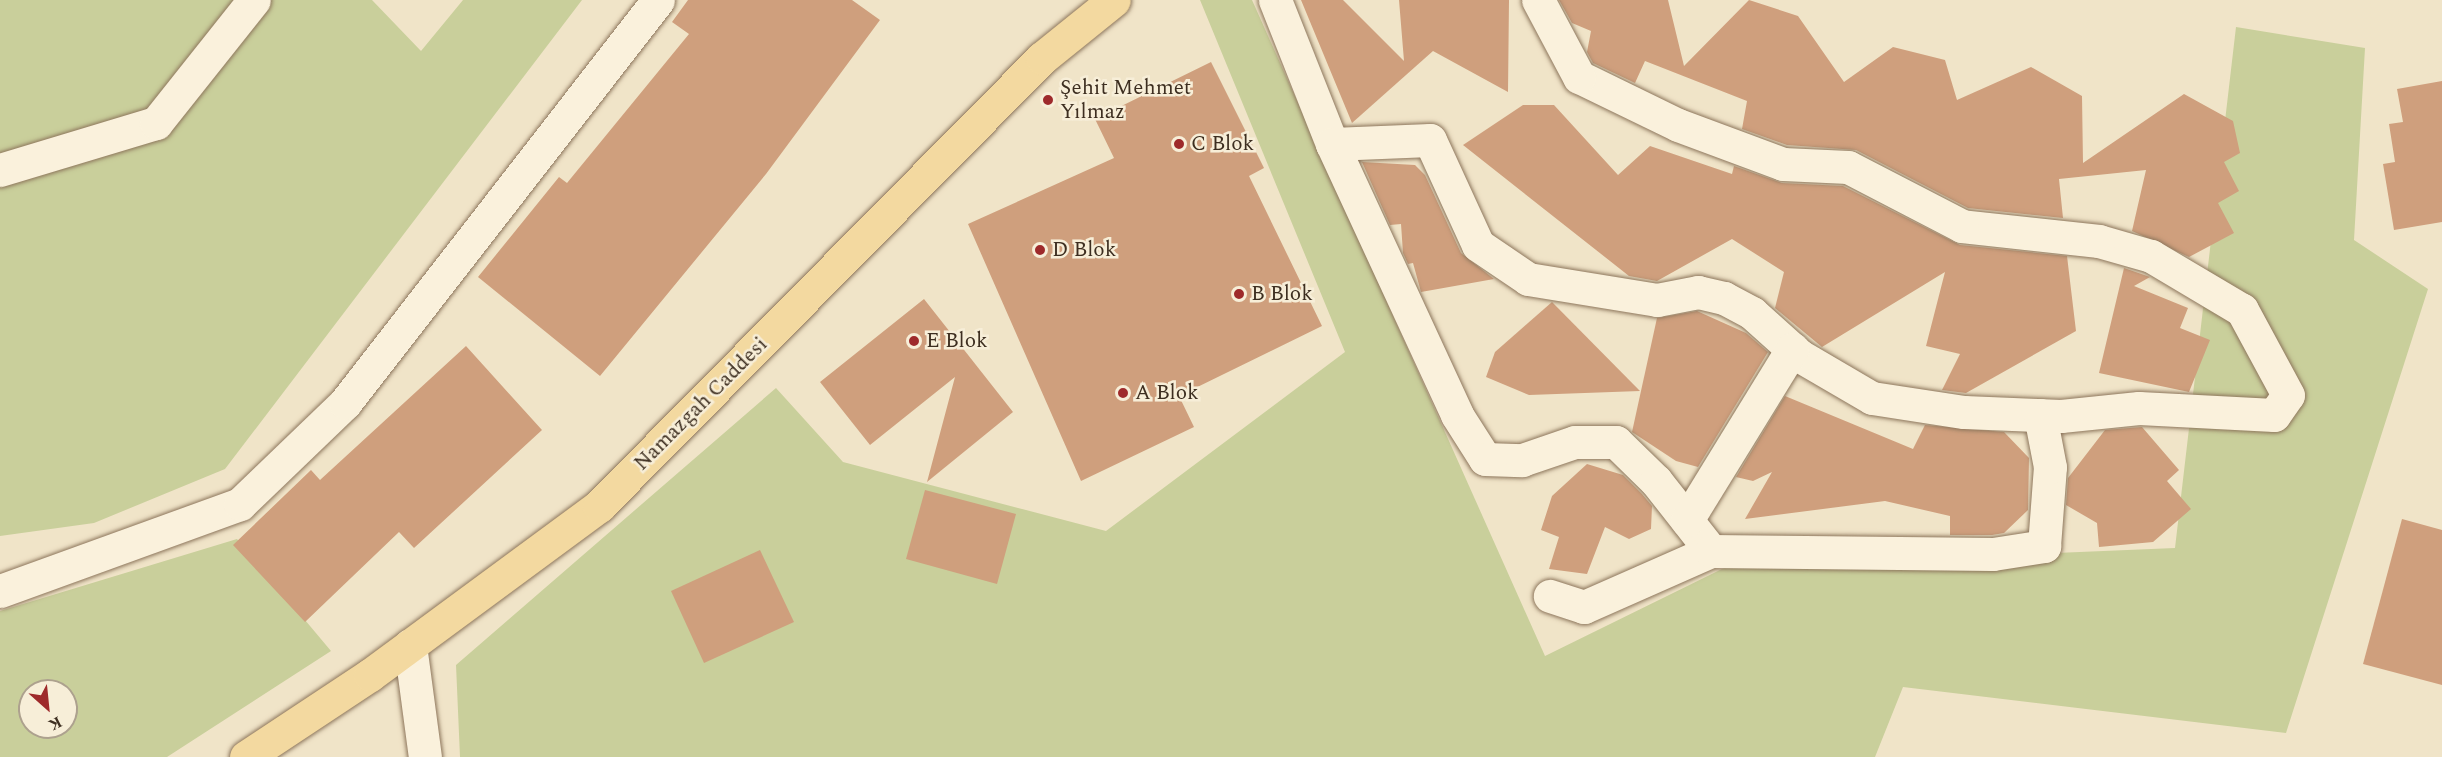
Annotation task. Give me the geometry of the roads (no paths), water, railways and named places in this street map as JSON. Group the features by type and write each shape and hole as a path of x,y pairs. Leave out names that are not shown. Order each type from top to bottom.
{"main road":[{"name":"Namazgah Caddesi","path":"246,757 410,645 599,506 1042,58 1114,0"}],"street":[{"path":"0,170 156,123 254,0"},
{"path":"0,591 240,504 345,403 658,0"},
{"path":"1275,0 1332,144 1457,415 1485,459 1522,460 1575,442 1616,442 1687,520 1711,551"},
{"path":"1332,144 1430,140 1478,245 1528,279 1657,300 1698,292 1724,298 1752,313 1792,349 1872,398 1964,412 2040,415 2139,408 2274,415 2288,395 2242,310 2151,256 2099,241 1962,226 1848,167 1783,165 1678,125 1579,77 1538,0"},
{"path":"1687,520 1792,349"},
{"path":"1550,596 1584,607 1711,551 1993,555 2044,546 2050,467 2040,415"},
{"path":"410,645 425,757"}],"place":[{"name":"Şehit Mehmet Yılmaz","path":"1048,100"},
{"name":"C Blok","path":"1179,144"},
{"name":"D Blok","path":"1040,250"},
{"name":"B Blok","path":"1239,294"},
{"name":"E Blok","path":"914,341"},
{"name":"A Blok","path":"1123,393"}]}
